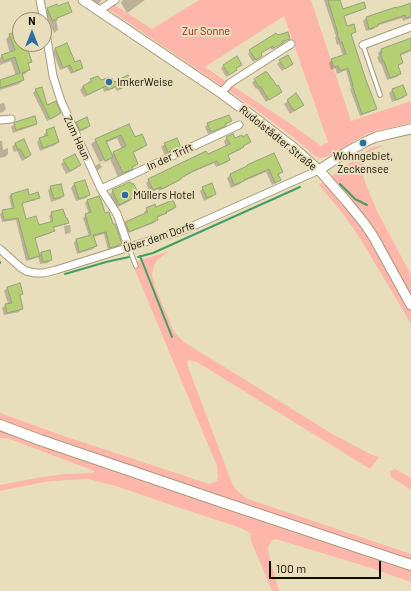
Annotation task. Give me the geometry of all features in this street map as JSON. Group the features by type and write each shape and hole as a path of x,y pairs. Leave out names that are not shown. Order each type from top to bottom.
{"main road":[{"path":"0,425 55,446 411,564"}],"street":[{"name":"Zum Haun","path":"40,0 42,12"},
{"name":"Rudolstädter Straße","path":"83,0 221,93 293,147 319,170 364,223 384,255 411,305"},
{"path":"98,11 115,0"},
{"path":"363,45 411,27"},
{"path":"221,93 230,83 291,44"},
{"name":"Zum Haun","path":"49,52 53,76 61,101 101,189 117,214 129,248"},
{"path":"0,120 11,119"},
{"name":"In der Trift","path":"101,189 240,125"},
{"path":"319,170 344,153 367,141 376,137 411,129"},
{"name":"Über dem Dorfe","path":"0,248 26,271 35,273 56,270 184,230 319,170"}],"lane":[{"path":"363,45 380,95"},
{"path":"129,248 136,266"}],"green space":[{"name":"Zur Sonne","path":"199,0 311,0 351,121 411,101 411,123 368,133 327,157 319,158 255,109 107,8 113,4 152,29","holes":["284,16 328,142 321,146 291,124 205,67"]},
{"path":"384,145 368,154 363,165 363,175 377,211 411,275 411,324 361,240 344,215 319,185 371,148"},
{"path":"169,251 156,261 152,276 155,287 174,332 184,342 334,435 372,455 379,457 370,469 197,362 189,360 187,362 188,367 236,490 248,499 411,554 411,582 368,567 276,539 271,541 268,547 279,591 272,591 251,541 250,536 252,534 241,528 119,487 89,479 44,482 0,491 0,485 42,477 94,473 94,471 7,438 0,438 0,413 209,484 217,481 217,466 132,263"},
{"path":"395,469 411,478 411,490 391,477 390,472"}],"building":[{"path":"328,0 340,0 343,9 364,2 366,8 344,16 347,26 354,24 356,32 351,34 377,109 362,114 348,68 340,71 338,66 334,67 331,59 346,54 342,42 340,42 337,34"},
{"path":"68,2 72,12 57,18 57,20 52,20 52,12 49,12 47,8 57,4 58,6"},
{"path":"411,3 411,16 406,18 405,15 378,24 378,26 369,29 366,17"},
{"path":"288,32 290,39 261,53 262,56 256,60 249,50 276,33 278,35"},
{"path":"12,33 12,42 9,34"},
{"path":"411,38 411,50 400,54 403,63 398,65 401,74 390,78 380,53 382,53 381,49"},
{"path":"67,43 75,62 80,60 83,68 73,72 70,65 63,68 55,48"},
{"path":"12,51 29,52 32,62 28,63 30,70 22,73 24,80 0,88 0,80 20,73 15,57 4,61 1,55"},
{"path":"288,55 293,64 285,69 279,60"},
{"path":"237,56 242,65 236,68 237,70 229,75 223,65"},
{"path":"267,72 282,92 269,100 254,79"},
{"path":"128,75 132,83 120,89 119,85 108,90 106,86 87,95 83,86 92,81 90,79 98,76 101,80 112,78 114,82"},
{"path":"403,85 407,95 396,100 392,89"},
{"path":"42,87 47,105 56,101 61,113 50,119 35,89"},
{"path":"296,93 304,105 294,111 287,100"},
{"path":"229,115 232,121 225,124 226,126 211,132 207,123"},
{"path":"35,116 37,124 16,130 15,122"},
{"path":"87,117 90,126 80,130 76,122"},
{"path":"129,124 135,137 142,134 147,145 133,152 138,164 132,167 133,169 123,173 113,152 126,146 121,135 106,141 113,157 105,161 95,139"},
{"path":"54,127 59,142 43,148 39,138 48,135 46,130"},
{"path":"233,134 235,138 242,135 243,137 247,134 251,142 228,155 230,160 219,165 217,161 195,170 162,189 161,187 153,190 148,179 206,151 208,154 230,144 226,137"},
{"path":"177,138 181,147 168,152 164,143"},
{"path":"24,139 31,155 25,158 20,149 18,150 15,143"},
{"path":"274,153 283,172 278,174 281,180 275,183 269,169 234,185 230,174"},
{"path":"75,154 81,165 70,171 63,160"},
{"path":"85,180 90,195 79,199 74,183"},
{"name":"Müllers Hotel","path":"130,182 131,184 133,183 138,192 135,193 137,196 119,205 112,190"},
{"path":"212,183 216,194 207,198 202,187"},
{"path":"61,184 64,196 54,199 50,186"},
{"path":"28,189 29,195 38,192 40,198 22,203 26,219 36,216 39,225 53,221 51,212 63,209 69,223 53,227 55,231 35,238 40,256 29,259 18,218 4,220 2,210 14,208 11,194"},
{"path":"99,196 105,213 109,212 113,224 115,224 122,244 110,248 106,232 93,235 97,246 79,252 76,239 91,235 85,214 91,212 87,200"},
{"path":"173,200 176,207 157,217 158,220 129,232 125,222 148,212 146,208 155,204 156,207"},
{"path":"50,250 52,260 43,262 41,252"},
{"path":"20,283 23,294 20,295 23,309 7,313 5,304 12,303 7,287"}],"waterway":[{"path":"340,184 355,199 367,205"},
{"path":"138,257 153,253 300,187"},
{"path":"140,256 172,337"},
{"path":"65,274 129,257"}],"place":[{"name":"ImkerWeise","path":"109,82"},
{"name":"Wohngebiet, Zeckensee","path":"363,143"},
{"name":"Müllers Hotel","path":"125,195"}]}
